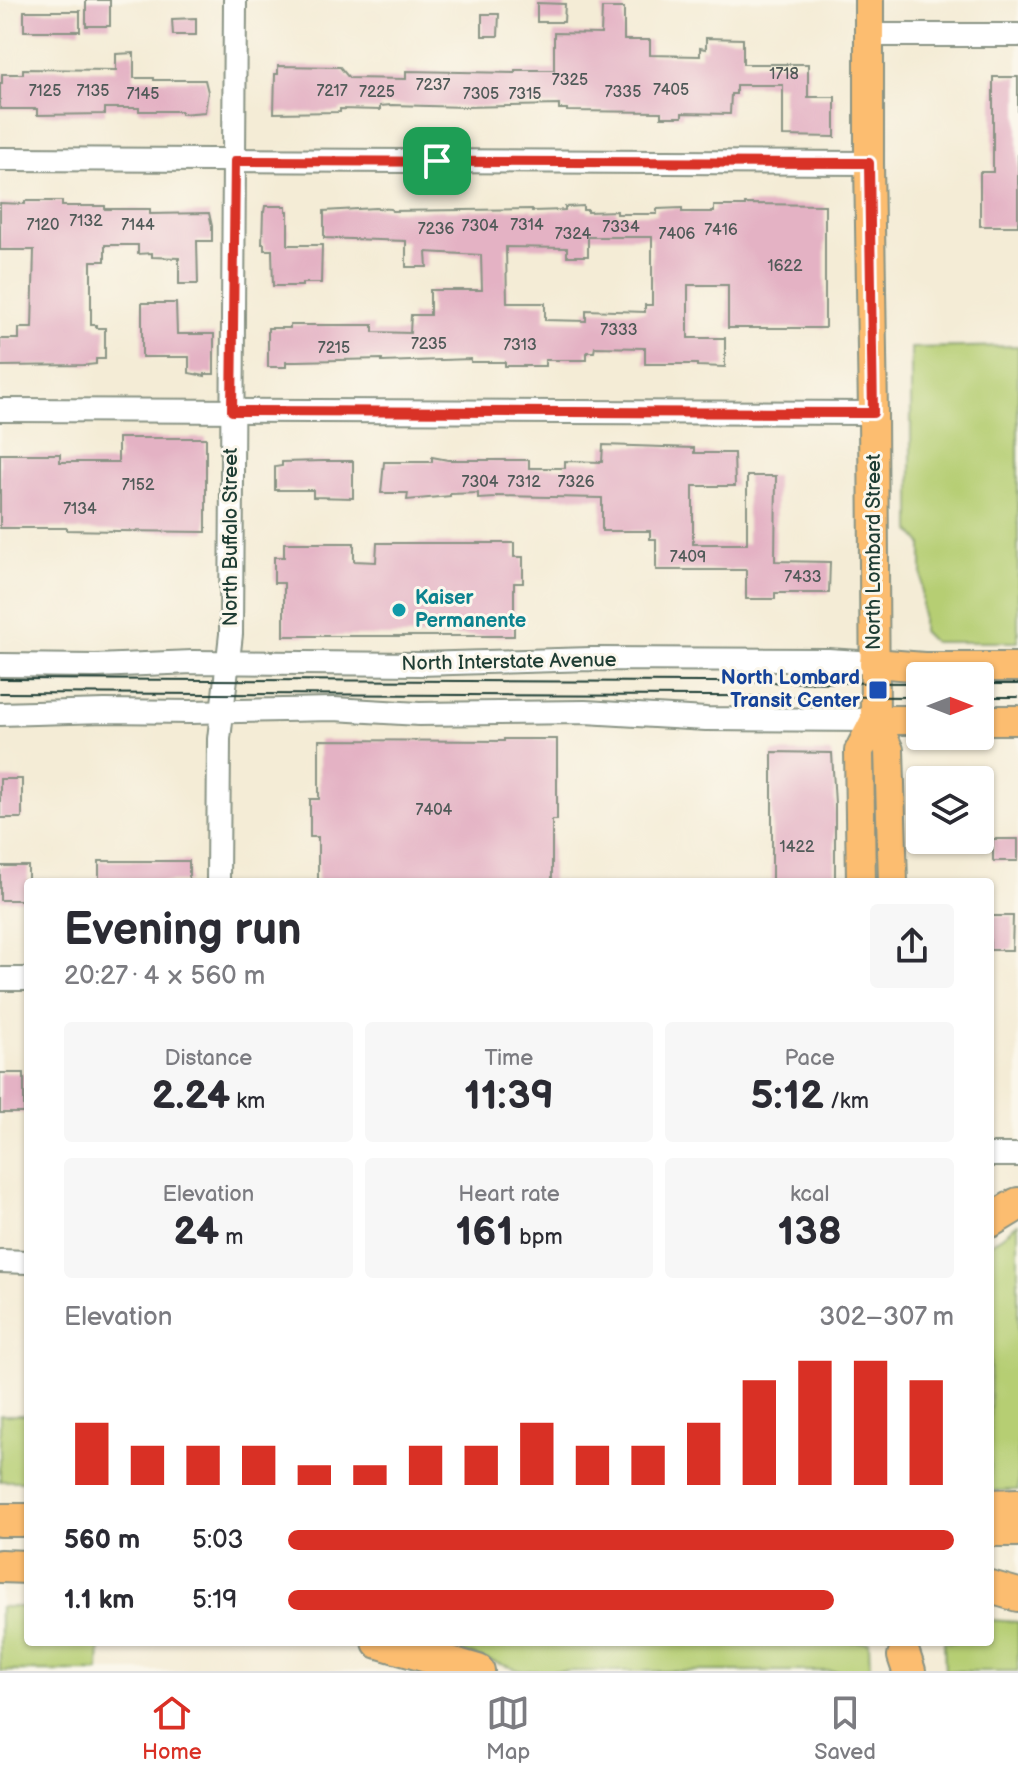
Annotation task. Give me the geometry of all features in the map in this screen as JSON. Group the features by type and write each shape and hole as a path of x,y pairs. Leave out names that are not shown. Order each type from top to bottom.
{"highway":[{"path":"994,1219 1018,1204"},
{"path":"994,1506 1018,1505"},
{"path":"0,1520 24,1520"},
{"path":"994,1530 1018,1530"},
{"path":"994,1574 1018,1575"},
{"path":"994,1588 1018,1595"},
{"path":"393,1646 478,1671"}],"main road":[{"name":"North Lombard Street","path":"869,0 875,720 889,750 893,878"},
{"name":"North Interstate Avenue","path":"874,663 924,667 1018,667"},
{"name":"North Lombard Street","path":"861,878 859,751 875,720"},
{"path":"875,720 906,720"},
{"path":"994,720 1018,720"}],"street":[{"name":"North Buffalo Street","path":"218,878 219,739 231,634 235,0"},
{"path":"869,35 1018,35"},
{"path":"0,159 869,163"},
{"path":"0,410 873,413"},
{"name":"North Interstate Avenue","path":"0,665 96,666 193,662 420,664 591,659 874,663"},
{"path":"0,714 342,709 419,714 585,712 706,719 875,720"},
{"path":"0,979 24,979"},
{"path":"994,1155 1018,1155"},
{"path":"0,1261 24,1262"}],"green space":[{"path":"1018,346 1018,642 933,642 922,631 922,544 911,531 911,348"},
{"path":"1018,1224 1018,1490 994,1491 994,1242"},
{"path":"0,1415 24,1415 24,1481 0,1481"},
{"path":"0,1607 24,1607 24,1646 100,1646 99,1671 0,1671"},
{"path":"994,1620 1018,1622 1018,1671 945,1671 944,1646 994,1646"},
{"path":"444,1646 869,1646 870,1671 522,1671"}],"building":[{"path":"86,0 110,0 110,26 86,26"},
{"path":"537,3 565,4 564,22 537,22"},
{"path":"602,8 624,8 624,40 650,40 650,55 700,56 700,48 706,49 706,38 743,39 743,64 808,64 808,97 835,97 835,137 783,136 783,85 736,85 736,94 731,94 730,114 682,113 682,117 661,117 661,112 567,111 559,109 559,105 392,105 380,106 380,110 274,113 278,66 340,67 349,78 406,79 406,71 515,73 515,70 554,70 554,33 601,34"},
{"path":"24,11 80,11 80,31 24,31"},
{"path":"482,14 499,14 498,36 482,36"},
{"path":"196,18 196,35 173,35 172,19"},
{"path":"134,53 134,78 205,80 208,92 205,112 181,114 181,111 105,108 105,114 37,115 37,109 0,109 2,74 23,74 23,69 116,70 116,54"},
{"path":"993,77 1018,77 1018,226 980,226 980,172 993,172"},
{"path":"25,201 62,201 62,206 105,206 105,209 150,209 150,214 209,213 212,241 197,241 198,284 179,284 179,258 138,254 138,245 105,245 105,261 91,261 91,325 105,328 105,359 96,359 96,364 87,365 0,366 0,339 19,339 19,328 32,328 34,250 0,250 0,203 25,204"},
{"path":"825,205 825,328 728,328 728,285 688,285 688,338 725,338 725,367 645,364 645,348 595,347 594,352 587,352 587,360 545,360 545,366 505,366 505,362 471,362 471,359 382,362 382,359 297,361 286,362 286,367 268,367 268,328 373,325 373,332 410,333 411,315 430,315 430,290 482,290 481,255 426,252 427,267 406,267 406,241 324,238 324,211 375,208 392,211 532,211 583,206 583,210 588,212 657,214 657,209 714,212 714,206","holes":["588,237 652,237 652,305 645,305 645,312 586,310 586,321 545,320 545,303 507,303 506,247 567,248 567,256 588,256"]},
{"path":"265,206 286,206 288,245 322,245 321,283 273,286 272,250 264,250 262,244"},
{"path":"142,303 176,303 177,334 214,334 214,374 189,373 189,357 142,357"},
{"path":"118,438 206,438 206,532 0,528 0,454 60,454 60,462 118,462"},
{"path":"603,445 694,448 694,453 734,453 735,486 693,486 693,544 747,544 747,476 776,476 775,561 830,562 829,593 775,593 775,599 746,599 746,570 656,570 656,539 650,539 650,531 602,531 602,498 496,496 478,499 478,493 407,500 408,493 381,493 384,462 432,462 432,457 448,460 529,460 529,468 565,468 565,461 602,462"},
{"path":"353,461 353,498 313,497 313,490 275,490 275,467 282,466 282,462"},
{"name":"Kaiser Permanente","path":"284,543 354,543 354,561 376,562 377,543 514,543 514,557 523,557 523,583 514,583 514,636 284,636 284,583 274,583 274,557 284,557"},
{"path":"557,739 557,820 552,820 552,878 318,878 318,837 310,837 310,799 319,799 319,740"},
{"path":"772,752 832,753 835,878 772,878"},
{"path":"0,779 22,779 22,818 0,818"},
{"path":"994,839 1018,839 1018,861 993,861"},
{"path":"99,861 189,861 189,878 99,878"},
{"path":"0,866 28,866 28,878 24,878 24,900 0,900"},
{"path":"994,916 1013,916 1012,950 994,950"},
{"path":"0,1073 24,1073 24,1113 0,1113"}],"tram line":[{"path":"0,679 906,683"},
{"path":"994,684 1018,684"},
{"path":"0,693 906,697"},
{"path":"994,697 1018,697"}],"place":[{"name":"Kaiser Permanente","path":"399,610"},
{"name":"North Lombard Transit Center","path":"878,690"}],"route":[{"path":"235,161 437,161 869,163 873,413 232,411 235,161"}]}
